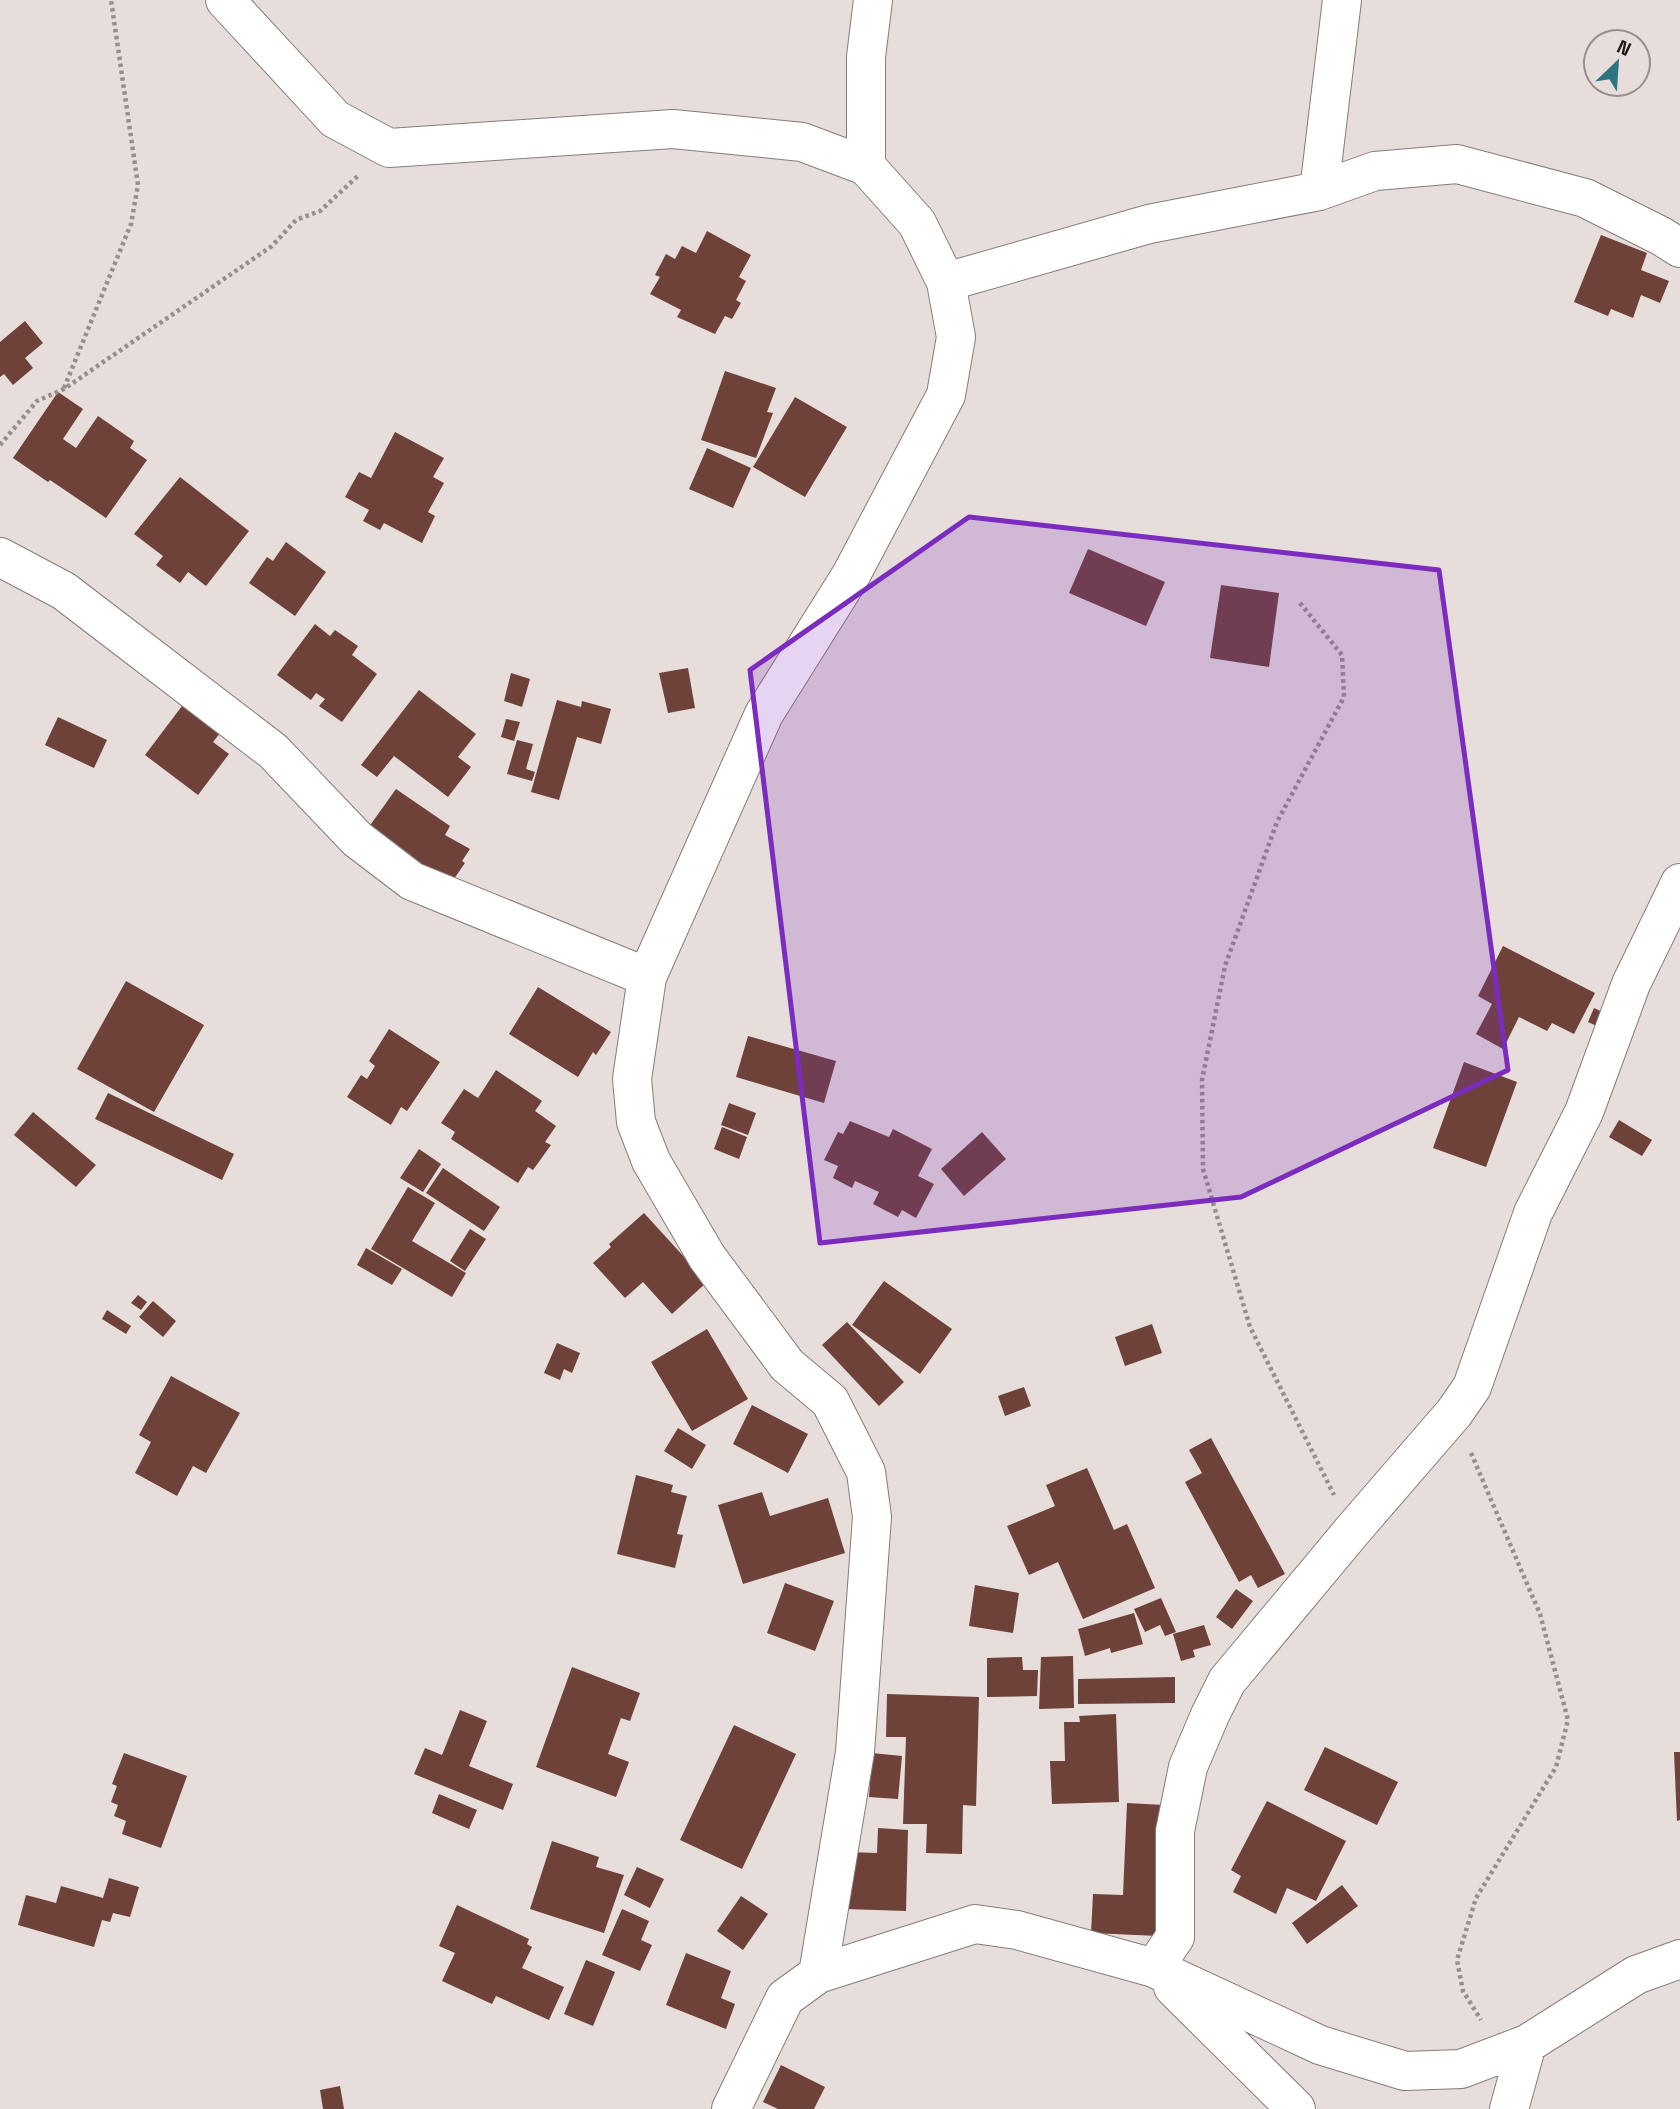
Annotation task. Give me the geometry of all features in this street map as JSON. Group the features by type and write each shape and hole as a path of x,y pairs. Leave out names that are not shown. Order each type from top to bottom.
{"street":[{"path":"225,0 335,119 389,148 673,129 802,142 866,166 917,223 946,282 956,337 946,395 851,575 764,714 647,977 632,1079 636,1122 651,1161 707,1257 787,1365 830,1401 866,1472 872,1517 855,1752 818,1974"},
{"path":"1319,191 1342,0"},
{"path":"866,166 866,57 880,5"},
{"path":"946,282 1149,224 1319,191 1376,171 1457,164 1585,198 1680,247"},
{"path":"0,557 64,591 273,751 357,839 412,881 647,977"},
{"path":"1154,1968 1175,1937 1175,1831 1188,1766 1210,1715 1227,1681 1454,1413 1472,1387 1533,1213 1584,1112 1631,984 1680,883"},
{"path":"731,2109 785,1998 818,1974 975,1924 1017,1930 1154,1968 1320,2045 1405,2071 1461,2068 1515,2048 1636,1975 1680,1959"},
{"path":"1154,1968 1296,2109"},
{"path":"1508,2109 1515,2048"}],"path":[{"path":"64,388 131,223 138,185 111,0"},
{"path":"0,445 37,401 64,388 272,246 296,220 320,211 389,148"},
{"path":"1300,603 1342,656 1344,697 1277,822 1225,966 1202,1080 1203,1169 1250,1327 1352,1531"},
{"path":"1454,1413 1540,1614 1568,1720 1556,1767 1476,1898 1457,1960 1463,1991 1515,2048"}],"highlighted area":[{"path":"969,517 1439,570 1508,1070 1241,1197 820,1243 750,670"}],"building":[{"path":"707,231 751,255 739,277 746,281 736,300 741,303 732,319 725,316 715,334 677,317 681,310 650,294 660,277 655,275 666,254 675,259 682,246 696,253"},
{"path":"1601,235 1647,253 1641,270 1669,281 1660,303 1641,295 1633,318 1611,309 1608,316 1574,302"},
{"path":"25,321 43,343 25,358 33,368 13,385 4,374 0,377 0,342"},
{"path":"725,371 776,388 767,412 773,413 756,458 701,440"},
{"path":"58,392 83,409 63,439 76,448 98,416 134,441 130,448 147,460 106,518 13,458"},
{"path":"795,397 847,427 805,497 753,467"},
{"path":"395,432 444,458 433,477 444,483 428,512 435,516 422,543 384,523 380,530 363,521 369,510 345,497 359,472 371,478"},
{"path":"707,448 751,468 733,508 689,489"},
{"path":"180,477 249,531 206,586 188,572 180,583 156,565 163,556 134,534"},
{"path":"286,542 326,572 295,616 249,583 267,557 273,561"},
{"path":"1088,549 1165,582 1146,626 1069,593"},
{"path":"1221,585 1279,593 1269,667 1210,658"},
{"path":"315,624 330,636 335,630 358,646 352,655 377,674 342,722 319,706 325,699 316,693 311,700 277,675"},
{"path":"688,668 695,708 668,713 659,673"},
{"path":"511,673 530,679 522,707 504,701"},
{"path":"419,690 476,734 458,757 471,767 448,797 394,756 377,777 361,765"},
{"path":"557,700 581,707 582,701 611,709 601,744 577,737 559,800 531,792"},
{"path":"182,706 228,723 213,742 229,754 198,795 145,755"},
{"path":"58,717 107,740 94,768 45,745"},
{"path":"506,719 520,722 514,741 501,737"},
{"path":"517,740 533,744 526,769 535,772 532,781 507,774"},
{"path":"396,789 450,826 445,835 470,849 462,861 465,863 449,886 366,831"},
{"path":"1503,946 1595,993 1574,1034 1552,1023 1547,1031 1519,1017 1503,1049 1476,1034 1492,1004 1478,996"},
{"path":"126,981 204,1025 154,1112 77,1069"},
{"path":"538,987 611,1032 596,1055 593,1052 578,1077 509,1034"},
{"path":"1594,1008 1609,1015 1603,1029 1588,1022"},
{"path":"389,1029 440,1062 407,1111 401,1107 391,1125 347,1097 361,1075 367,1079 375,1066 369,1061"},
{"path":"748,1036 836,1061 824,1103 736,1077"},
{"path":"1464,1062 1517,1082 1486,1167 1433,1148"},
{"path":"496,1070 542,1101 535,1111 556,1126 545,1142 551,1145 533,1170 528,1167 518,1183 451,1139 455,1132 441,1123 464,1089 478,1098"},
{"path":"108,1093 234,1154 222,1180 95,1119"},
{"path":"729,1103 756,1113 748,1135 721,1125"},
{"path":"33,1112 96,1165 76,1187 14,1135"},
{"path":"1619,1120 1652,1140 1642,1156 1609,1137"},
{"path":"850,1121 889,1137 893,1129 932,1149 918,1176 934,1184 916,1218 902,1210 898,1217 873,1204 879,1192 855,1181 852,1188 833,1178 838,1166 824,1160 838,1132 843,1134"},
{"path":"722,1127 747,1137 739,1159 714,1149"},
{"path":"982,1132 1006,1159 964,1196 941,1169"},
{"path":"419,1149 441,1164 423,1192 400,1178"},
{"path":"443,1168 500,1207 484,1231 426,1193"},
{"path":"408,1187 435,1203 412,1241 466,1273 452,1297 371,1249"},
{"path":"644,1213 707,1282 672,1314 643,1282 625,1298 593,1263 611,1247 609,1244"},
{"path":"470,1229 486,1239 465,1271 450,1261"},
{"path":"366,1248 402,1269 392,1285 357,1265"},
{"path":"884,1281 952,1329 920,1374 852,1325"},
{"path":"138,1295 147,1302 141,1310 131,1303"},
{"path":"153,1301 176,1321 163,1337 139,1317"},
{"path":"107,1310 131,1326 126,1334 102,1319"},
{"path":"847,1322 904,1382 879,1406 822,1345"},
{"path":"1152,1324 1162,1353 1125,1366 1115,1337"},
{"path":"707,1329 748,1399 692,1431 651,1362"},
{"path":"557,1343 580,1353 572,1373 564,1369 560,1380 544,1373"},
{"path":"171,1376 240,1413 206,1473 193,1466 177,1496 135,1473 151,1442 139,1435"},
{"path":"1024,1387 1031,1406 1005,1416 998,1396"},
{"path":"752,1405 808,1434 788,1473 733,1444"},
{"path":"678,1428 706,1445 692,1469 664,1451"},
{"path":"1211,1438 1285,1574 1258,1588 1251,1575 1239,1582 1185,1482 1202,1473 1189,1450"},
{"path":"1087,1468 1114,1530 1127,1524 1155,1588 1083,1619 1058,1562 1029,1575 1007,1526 1055,1506 1046,1485"},
{"path":"636,1475 673,1485 671,1492 687,1496 677,1534 683,1535 675,1568 617,1554"},
{"path":"762,1492 770,1516 828,1498 845,1553 743,1584 718,1505"},
{"path":"785,1583 834,1601 815,1651 767,1633"},
{"path":"975,1585 1019,1593 1013,1633 969,1626"},
{"path":"1236,1589 1253,1601 1232,1629 1216,1617"},
{"path":"1161,1598 1176,1632 1165,1636 1160,1625 1145,1632 1134,1609"},
{"path":"1134,1613 1143,1644 1111,1653 1110,1648 1085,1656 1078,1629"},
{"path":"1204,1625 1211,1645 1193,1650 1195,1657 1181,1661 1173,1634"},
{"path":"1073,1656 1074,1708 1039,1709 1041,1657"},
{"path":"1022,1657 1023,1670 1038,1670 1037,1696 987,1697 987,1658"},
{"path":"572,1667 640,1693 630,1721 621,1718 608,1754 629,1762 616,1797 536,1767"},
{"path":"1175,1677 1175,1703 1078,1704 1078,1679"},
{"path":"887,1694 979,1697 976,1806 963,1805 962,1854 926,1853 927,1824 903,1824 906,1737 886,1737"},
{"path":"460,1710 487,1721 469,1766 513,1784 503,1810 414,1774 425,1748 442,1755"},
{"path":"1116,1714 1119,1802 1052,1804 1050,1761 1065,1761 1064,1722 1080,1722 1079,1716"},
{"path":"734,1725 796,1754 742,1869 680,1840"},
{"path":"1325,1747 1398,1782 1377,1825 1304,1790"},
{"path":"1674,1752 1680,1752 1680,1820 1677,1821"},
{"path":"124,1753 187,1776 161,1848 122,1834 126,1821 114,1816 118,1805 111,1802 117,1786 112,1784"},
{"path":"872,1753 902,1756 898,1799 869,1797"},
{"path":"439,1794 477,1810 469,1829 432,1813"},
{"path":"1267,1801 1346,1841 1316,1901 1287,1888 1276,1914 1233,1892 1241,1876 1231,1870"},
{"path":"1127,1803 1164,1805 1158,1936 1091,1933 1093,1894 1123,1895"},
{"path":"878,1828 908,1830 906,1911 846,1909 848,1852 877,1853"},
{"path":"552,1841 599,1857 596,1867 624,1875 604,1933 530,1909"},
{"path":"637,1867 664,1879 650,1908 624,1895"},
{"path":"109,1878 139,1887 130,1917 113,1913 110,1922 102,1920 94,1947 18,1925 26,1895 56,1903 61,1886 103,1898"},
{"path":"1342,1885 1358,1906 1307,1944 1292,1923"},
{"path":"741,1896 768,1914 743,1950 717,1931"},
{"path":"457,1905 529,1939 527,1944 532,1947 522,1968 564,1987 549,2020 496,1996 492,2004 442,1981 455,1953 439,1946"},
{"path":"622,1909 649,1921 641,1940 652,1945 640,1971 602,1955"},
{"path":"686,1953 731,1971 721,1998 735,2004 726,2029 666,2005"},
{"path":"586,1960 615,1972 593,2026 564,2014"},
{"path":"781,2065 825,2087 814,2109 778,2109 763,2102"},
{"path":"340,2086 344,2109 323,2109 320,2090"}]}
